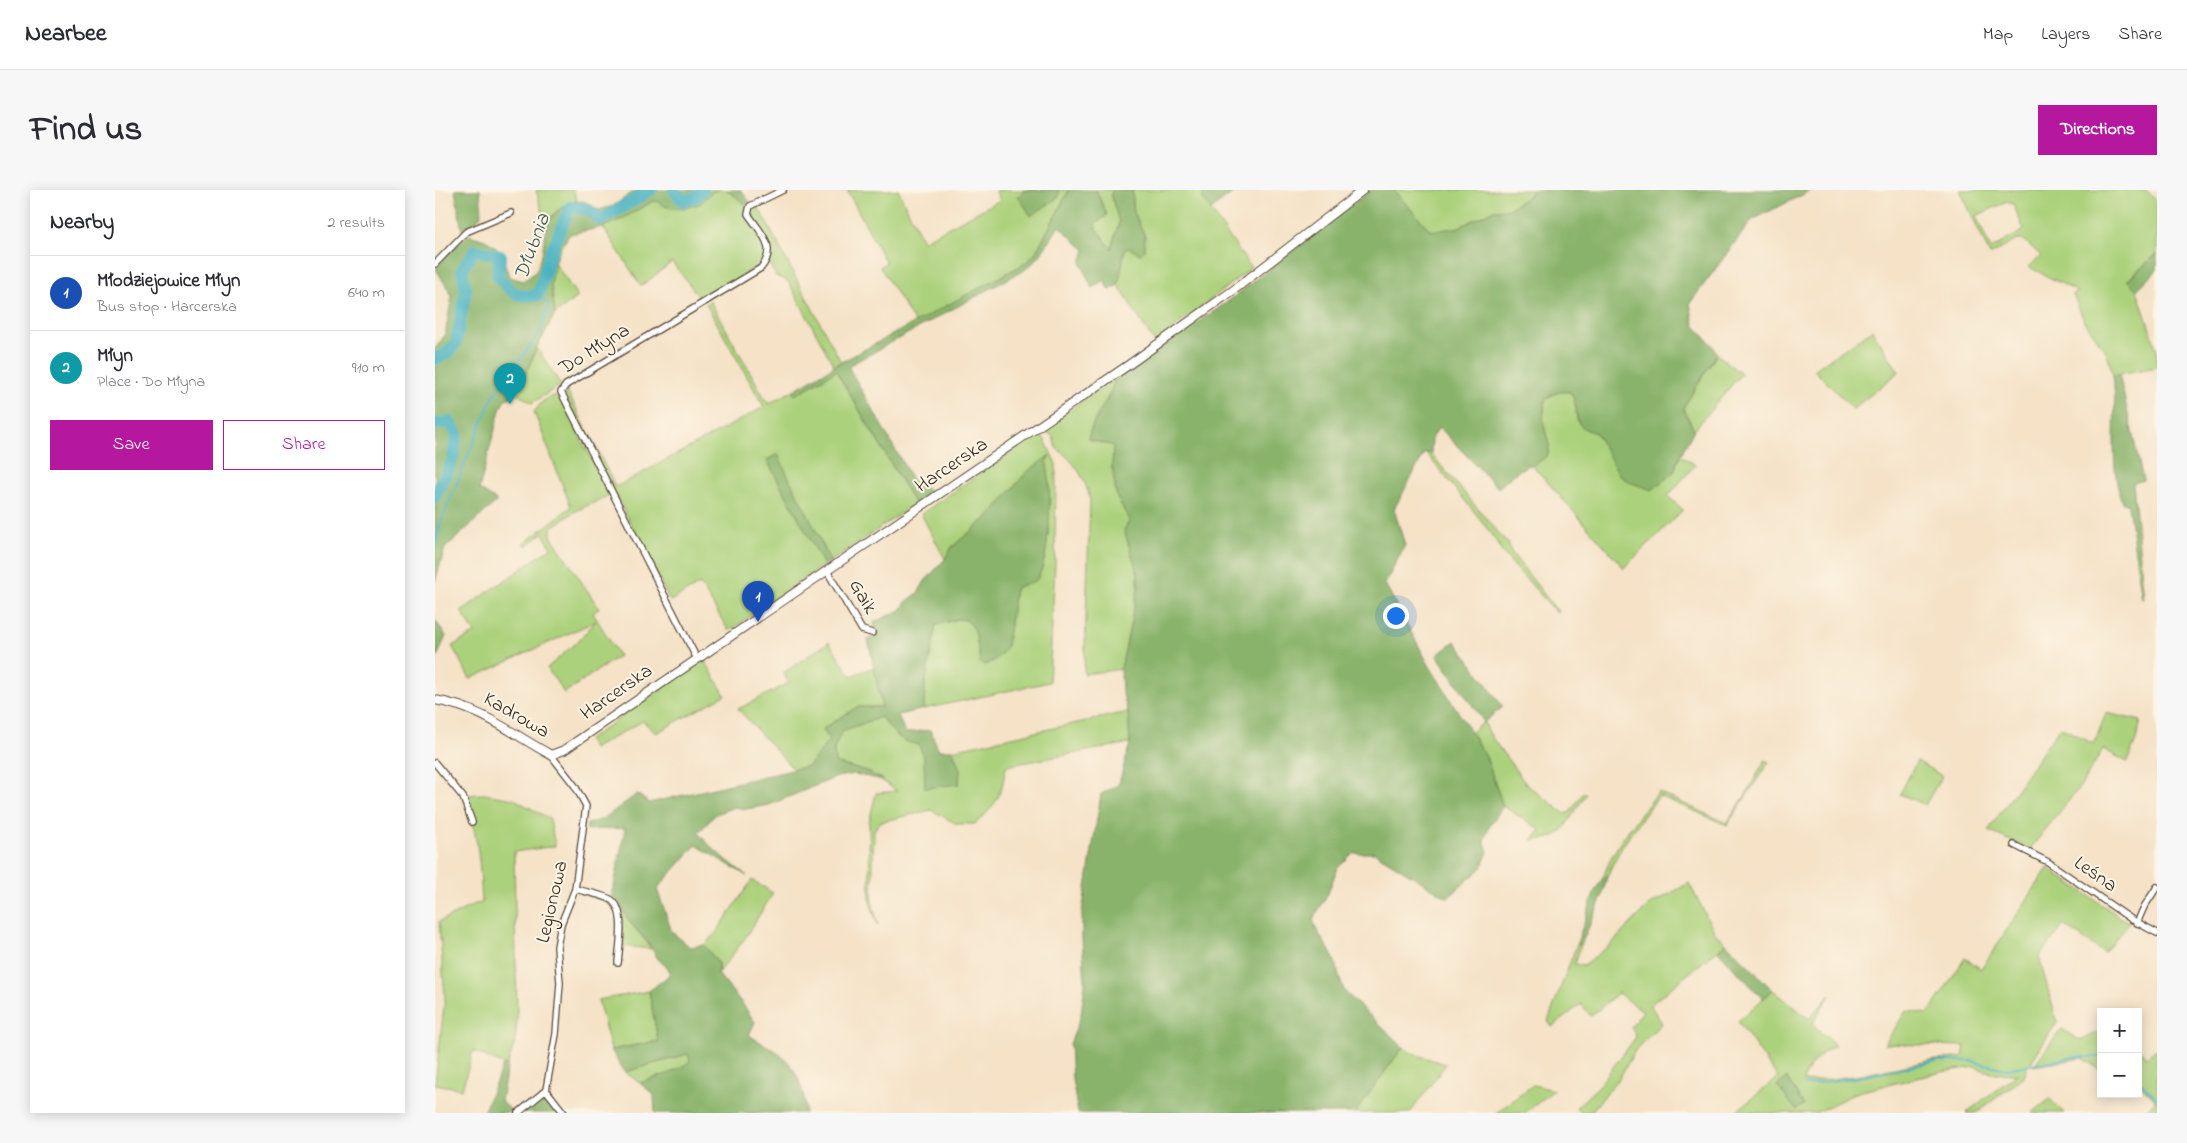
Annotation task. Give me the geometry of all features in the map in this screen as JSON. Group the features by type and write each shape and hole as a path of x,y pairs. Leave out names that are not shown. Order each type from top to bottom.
{"street":[{"name":"Do Młyna","path":"697,659 561,392 566,385 761,268 769,255 769,245 749,214 750,206 783,190"},
{"name":"Harcerska","path":"551,755 564,750 1150,350 1235,289 1363,190"},
{"path":"435,264 466,232 511,213"},
{"name":"Gaik","path":"827,571 862,630 872,633"},
{"name":"Kadrowa","path":"435,700 468,708 483,714 551,755"},
{"name":"Legionowa","path":"546,1090 557,1025 560,983 557,947 561,924 575,889 586,806 575,786 551,755"},
{"path":"435,763 463,797 472,822"},
{"name":"Leśna","path":"2014,845 2048,862 2137,923 2157,933"},
{"path":"2137,923 2157,887"},
{"path":"575,889 611,900 619,908 621,917 618,962"},
{"path":"518,1113 546,1090 564,1113"}],"green space":[{"path":"455,190 480,190 482,214 474,224 462,231"},
{"path":"536,190 573,190 577,200 555,212 546,225"},
{"path":"636,190 718,190 712,192 696,205 671,208 653,201 622,219 603,227 570,234 561,247 555,263 551,285 555,314 534,353 522,383 512,397 505,399 500,410 479,489 497,501 445,548 435,582 435,349 445,335 452,296 436,269 449,252 468,235 492,244 500,253 509,277 523,281 535,272 540,262 547,227 550,219 557,212 567,205 580,201 599,210 613,206"},
{"path":"727,190 746,204 746,212 766,247 764,262 702,301 672,262 641,286 603,227 622,219 653,201 671,208 688,207 699,204 712,192"},
{"path":"727,190 741,190 750,202 746,204"},
{"path":"847,190 898,190 923,241 1000,200 995,190 1069,190 1035,254 1024,264 915,323 880,267 886,263"},
{"path":"1025,190 1059,190 1059,197 1031,216 1018,196"},
{"path":"1069,190 1096,190 1107,215 1094,225 1111,249 1119,222 1111,195 1112,190 1132,190 1134,213 1145,236 1144,251 1141,254 1129,248 1125,249 1118,285 1110,290 1105,280 1092,288 1081,263 1085,250 1059,226 1039,257 1026,269 850,365 849,368 913,481 928,489 930,494 915,504 836,371 795,395 792,391 845,360 1024,264 1035,254"},
{"path":"1096,190 1112,190 1111,195 1119,222 1111,249 1094,225 1107,215"},
{"path":"1132,190 1202,190 1203,199 1251,268 1155,343 1118,285 1125,249 1129,248 1140,254 1145,236 1134,213"},
{"path":"1202,190 1236,190 1211,210 1203,199"},
{"path":"1371,190 1393,190 1431,231 1457,228 1494,210 1508,209 1529,196 1532,190 1812,190 1752,220 1690,303 1694,325 1712,345 1717,354 1683,408 1694,430 1676,463 1675,471 1652,490 1629,482 1620,476 1596,433 1587,430 1578,422 1576,406 1570,392 1563,392 1553,394 1545,400 1543,421 1549,445 1548,455 1533,466 1528,465 1518,471 1498,488 1439,427 1432,438 1431,454 1425,452 1394,509 1405,545 1385,584 1429,665 1486,757 1503,806 1489,827 1484,840 1488,852 1481,868 1448,898 1375,853 1353,853 1337,869 1327,896 1313,919 1319,935 1334,959 1346,993 1403,1047 1355,1113 1078,1113 1072,1079 1070,1044 1081,1015 1085,983 1082,913 1101,794 1119,784 1130,743 1128,712 1122,691 1121,669 1138,589 1138,574 1124,530 1130,520 1117,498 1112,467 1113,446 1088,439 1090,431 1113,387 1115,379 1226,303"},
{"path":"1393,190 1532,190 1529,196 1508,209 1494,210 1457,228 1431,231"},
{"path":"1960,190 2146,190 2157,201 2157,254 2127,280 2137,290 2157,351 2157,367 2113,375 2107,353 2084,320 2073,295 2078,292 2029,267 2041,256 2024,240 2017,240 1990,255","holes":["2007,202 2013,204 2024,230 1991,249 1976,216"]},
{"path":"757,205 841,362 834,366 788,281 776,276 769,263 771,257 770,244 750,214 752,208"},
{"path":"2157,254 2157,270 2137,290 2127,280"},
{"path":"555,263 578,297 555,314 551,285"},
{"path":"710,301 768,404 792,391 795,395 836,371 915,504 830,562 778,454 767,460 824,565 729,631 700,584 670,601 565,395 566,389 616,487 764,407 706,304"},
{"path":"1872,330 1899,372 1853,409 1814,370"},
{"path":"537,348 561,385 532,403 515,392 522,383"},
{"path":"1717,354 1741,374 1694,430 1683,408"},
{"path":"2119,374 2143,480 2133,483 2144,599 2142,599 2128,505 2122,502 2115,471 2113,375"},
{"path":"1115,379 1109,395 1093,423 1088,439 1113,446 1112,467 1117,498 1130,521 1124,530 1138,574 1138,589 1121,669 1084,674 1090,500 1086,485 1074,464 1056,448 1053,436 1042,429"},
{"path":"1560,391 1570,392 1574,399 1578,422 1587,430 1596,433 1620,476 1674,471 1680,455 1695,465 1668,496 1683,510 1624,568 1533,466 1548,455 1549,445 1543,421 1545,400"},
{"path":"553,396 559,397 610,495 574,512 551,528 551,536 599,608 593,613 619,656 564,693 547,668 578,641 596,621 470,679 452,646 475,633 461,611 551,548 543,533 526,546 524,543 571,507 534,412 543,401"},
{"path":"1038,433 1045,440 1056,464 1055,565 1049,682 924,709 925,683 936,625 958,619 967,620 975,630 981,663 985,665 998,657 1007,645 1015,589 1036,580 1041,572 1044,559 1050,504 1046,462 1027,472 989,516 952,547 945,559 921,514"},
{"path":"1425,452 1431,454 1509,545 1511,552 1557,613 1501,551 1499,545 1480,519"},
{"path":"778,454 830,562 824,565 767,460"},
{"path":"1050,455 1046,462 1050,504 1049,523 1041,572 1036,580 1015,589 1005,649 992,662 985,665 980,663 975,630 967,620 958,619 936,625 925,683 924,709 898,715 905,733 930,730 939,750 952,750 960,768 959,784 925,788 924,757 919,745 901,739 881,717 842,731 834,748 835,763 869,772 883,780 854,774 837,777 769,805 746,809 734,807 716,814 698,833 713,849 747,876 696,845 657,889 672,932 690,947 704,945 718,963 718,974 755,1022 749,1035 780,1054 792,1067 803,1093 805,1113 655,1113 654,1095 640,1083 679,1069 690,1061 688,1054 625,1072 611,1050 658,1041 649,991 667,977 670,972 658,959 647,941 628,920 620,903 612,897 625,828 586,830 587,824 603,819 637,794 649,803 809,766 829,740 823,729 857,707 882,707 868,639 877,637 874,622 901,610 906,602 918,593 925,581 945,559 952,547 989,516 1027,472"},
{"path":"435,620 446,636 435,662"},
{"path":"1455,641 1503,707 1484,722 1437,655"},
{"path":"829,642 851,676 874,667 882,707 857,707 823,729 830,740 809,766 793,769 738,709 789,683 783,673"},
{"path":"704,659 725,695 656,733 643,721 593,749 588,740"},
{"path":"1128,712 1130,743 1006,766 1000,792 994,805 975,824 957,824 931,810 880,822 874,830 872,901 878,926 870,902 869,822 876,793 897,791 869,772 835,763 834,748 842,731 881,717 897,735 919,745 924,757 925,788 959,783 960,768 952,750"},
{"path":"2106,713 2141,721 2127,762 2103,749 2082,784 2030,849 1988,831 2060,727 2094,744"},
{"path":"1484,722 1492,738 1526,784 1565,814 1570,812 1583,793 1586,794 1563,830 1556,835 1549,838 1532,840 1541,830 1503,806 1486,757 1471,733"},
{"path":"1765,760 1769,762 1727,825 1659,796 1623,845 1607,877 1604,876 1620,843 1658,792 1727,823"},
{"path":"1917,761 1942,776 1925,805 1900,794"},
{"path":"484,794 514,799 550,819 555,846 514,852 517,1018 515,1042 507,1066 473,1051 462,1089 435,1084 445,998 439,922 475,904 482,903 475,834 463,795"},
{"path":"2048,868 2129,923 2104,953 2064,925 2039,957 2057,1022 2027,1068 2024,1077 1976,1113 1966,1113 2018,1073 1995,1074 1975,1067 1942,1072 1858,1092 1815,1113 1734,1113 1778,1078 1738,1021 1773,990 1809,1019 1830,995 1812,1024 1835,1045 1815,1060 1807,1071 1803,1082 1856,1076 1928,1061 1963,1057 1965,1046 1885,1044 1906,1011 1928,1014 1965,958 1981,969"},
{"path":"1604,876 1607,877 1602,897 1581,945 1577,943 1595,891"},
{"path":"752,880 773,893 745,938 718,974 718,963 704,945 716,933"},
{"path":"1689,883 1715,933 1726,943 1650,1005 1662,1023 1636,1049 1620,1077 1590,1113 1581,1113 1576,1107 1597,1088 1636,1037 1631,1027 1643,1011 1618,993 1591,1016 1581,1004 1552,1027 1548,1021 1577,944 1581,945 1574,964 1584,965 1609,946 1648,906"},
{"path":"620,903 628,920 652,949 622,946"},
{"path":"1726,943 1773,990 1763,999 1718,951"},
{"path":"649,991 658,1041 611,1050 598,1000"},
{"path":"2062,1029 2080,1041 2097,1033 2097,1067 2082,1058 2033,1066"},
{"path":"1403,1047 1413,1054 1446,1064 1410,1113 1355,1113"},
{"path":"2155,1049 2157,1051 2157,1113 2145,1113 2155,1100 2142,1087 2142,1052 2147,1058"},
{"path":"688,1054 690,1061 679,1069 640,1083 625,1072"},
{"path":"503,1065 507,1066 501,1101 513,1112 483,1113"},
{"path":"1787,1078 1804,1105 1796,1110 1777,1086"},
{"path":"1533,1085 1554,1090 1525,1113 1496,1113"},
{"path":"542,1097 548,1098 560,1113 522,1113"},
{"path":"2050,1099 2064,1113 2032,1113"}],"waterway":[{"name":"Dłubnia","path":"435,359 448,353 456,343 466,290 462,270 475,250 501,256 497,275 514,292 524,296 538,295 550,254 570,207 587,209 601,220 651,190"},
{"name":"Dłubnia","path":"674,190 683,201 696,197 703,190"},
{"path":"435,547 441,522 491,400 541,330 549,304 538,295"},
{"name":"Dłubnia","path":"435,424 450,422 457,434 453,459 435,497"},
{"path":"1805,1085 1865,1076 1938,1061 1971,1061 2006,1069 2074,1057 2097,1057"},
{"path":"2142,1084 2157,1099"}],"place":[{"name":"Młyn","path":"510,404"},
{"name":"Młodziejowice Młyn","path":"758,622"}]}
